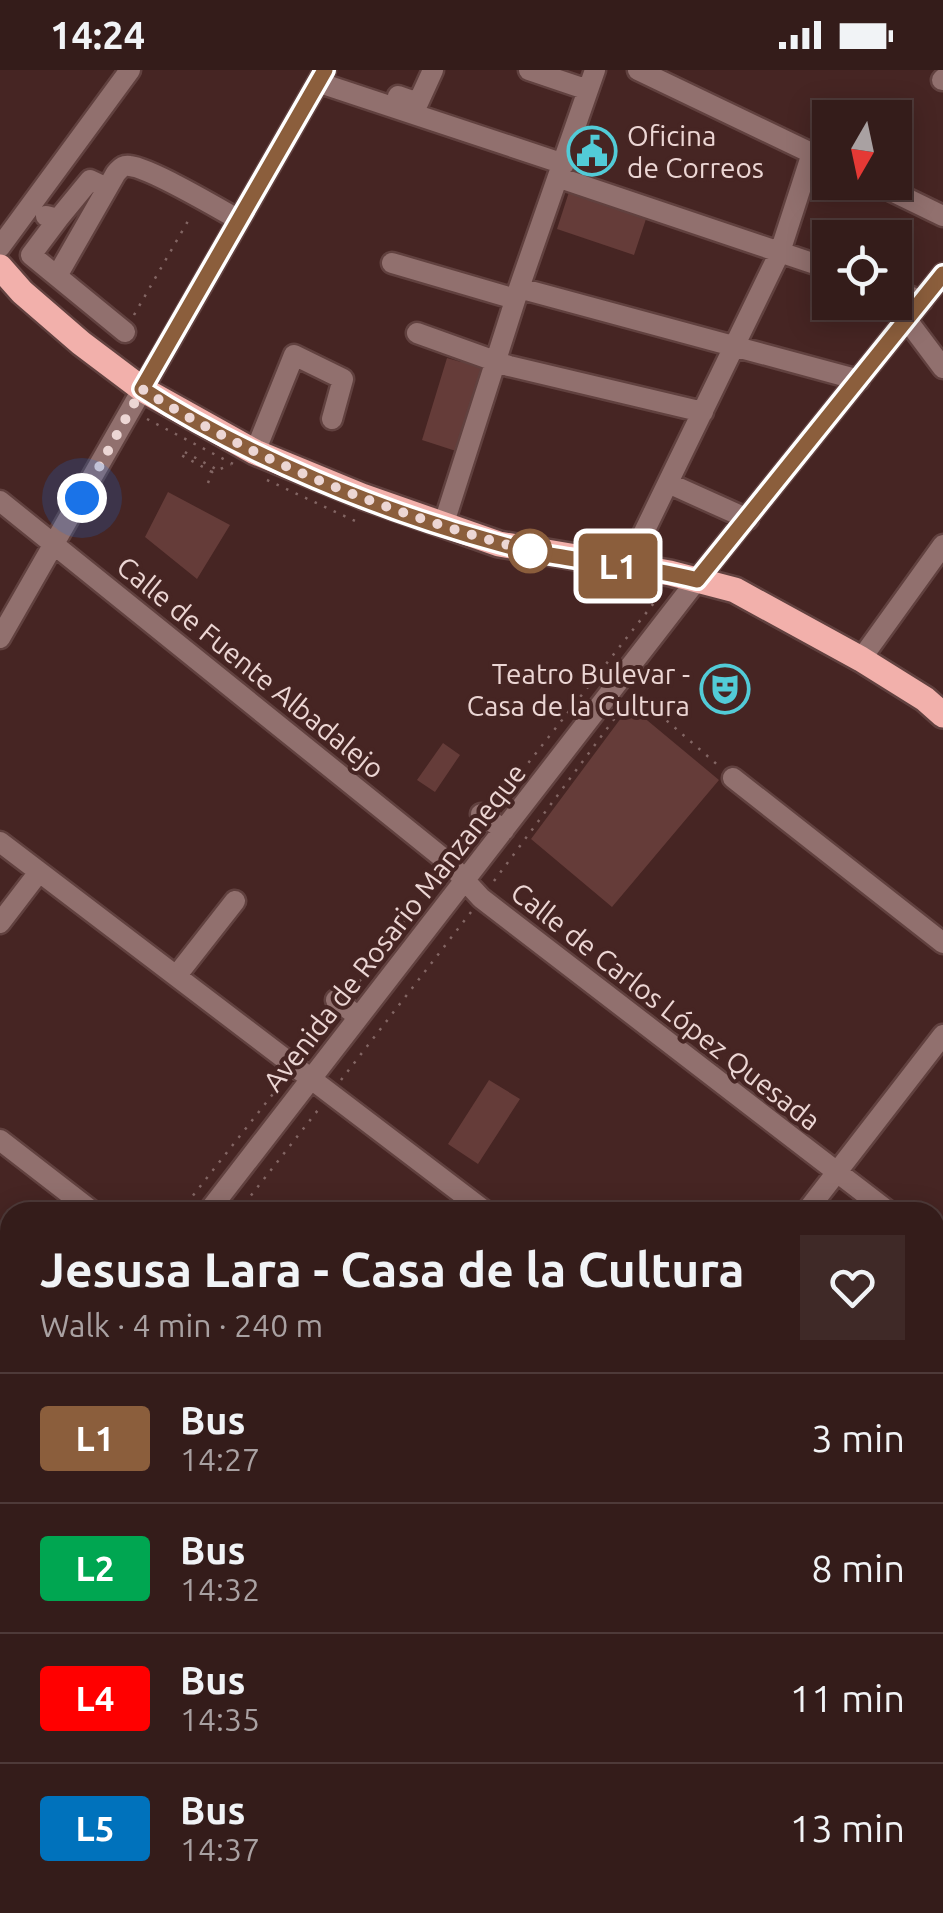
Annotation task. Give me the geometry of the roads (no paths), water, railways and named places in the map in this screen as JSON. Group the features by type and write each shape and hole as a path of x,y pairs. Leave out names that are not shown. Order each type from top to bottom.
{"main road":[{"path":"0,267 22,292 81,343 244,458 443,526 530,551 670,573 735,590 861,658 943,715"}],"street":[{"path":"0,247 130,70"},
{"path":"360,83 418,103 432,70"},
{"path":"443,526 517,293 592,80 529,70"},
{"path":"638,70 812,154"},
{"path":"0,638 323,77 812,263"},
{"path":"57,276 119,169 132,166 239,220"},
{"path":"627,567 736,347 812,179"},
{"path":"107,188 90,180 31,255 125,332"},
{"path":"910,200 943,216"},
{"path":"30,207 58,219"},
{"path":"392,263 860,380"},
{"name":"Avenida de Rosario Manzaneque","path":"912,314 943,274"},
{"path":"912,298 922,301"},
{"path":"907,320 943,368"},
{"name":"Avenida de Rosario Manzaneque","path":"215,1202 346,1008 464,882 649,627 697,580 907,320"},
{"path":"417,333 495,360 703,412"},
{"path":"244,458 294,355 343,379 332,419"},
{"path":"668,484 748,519"},
{"name":"Calle de Fuente Albadalejo","path":"0,501 449,864 464,882"},
{"path":"861,658 943,545"},
{"path":"733,778 943,943"},
{"path":"484,815 504,830"},
{"path":"0,842 473,1202"},
{"path":"0,923 39,872"},
{"name":"Calle de Carlos López Quesada","path":"464,882 876,1202"},
{"path":"176,975 235,901"},
{"path":"814,1202 943,1035"},
{"path":"0,1140 80,1202"}],"place":[{"name":"Oficina de Correos","path":"592,151"},
{"name":"Teatro Bulevar - Casa de la Cultura","path":"725,689"}]}
